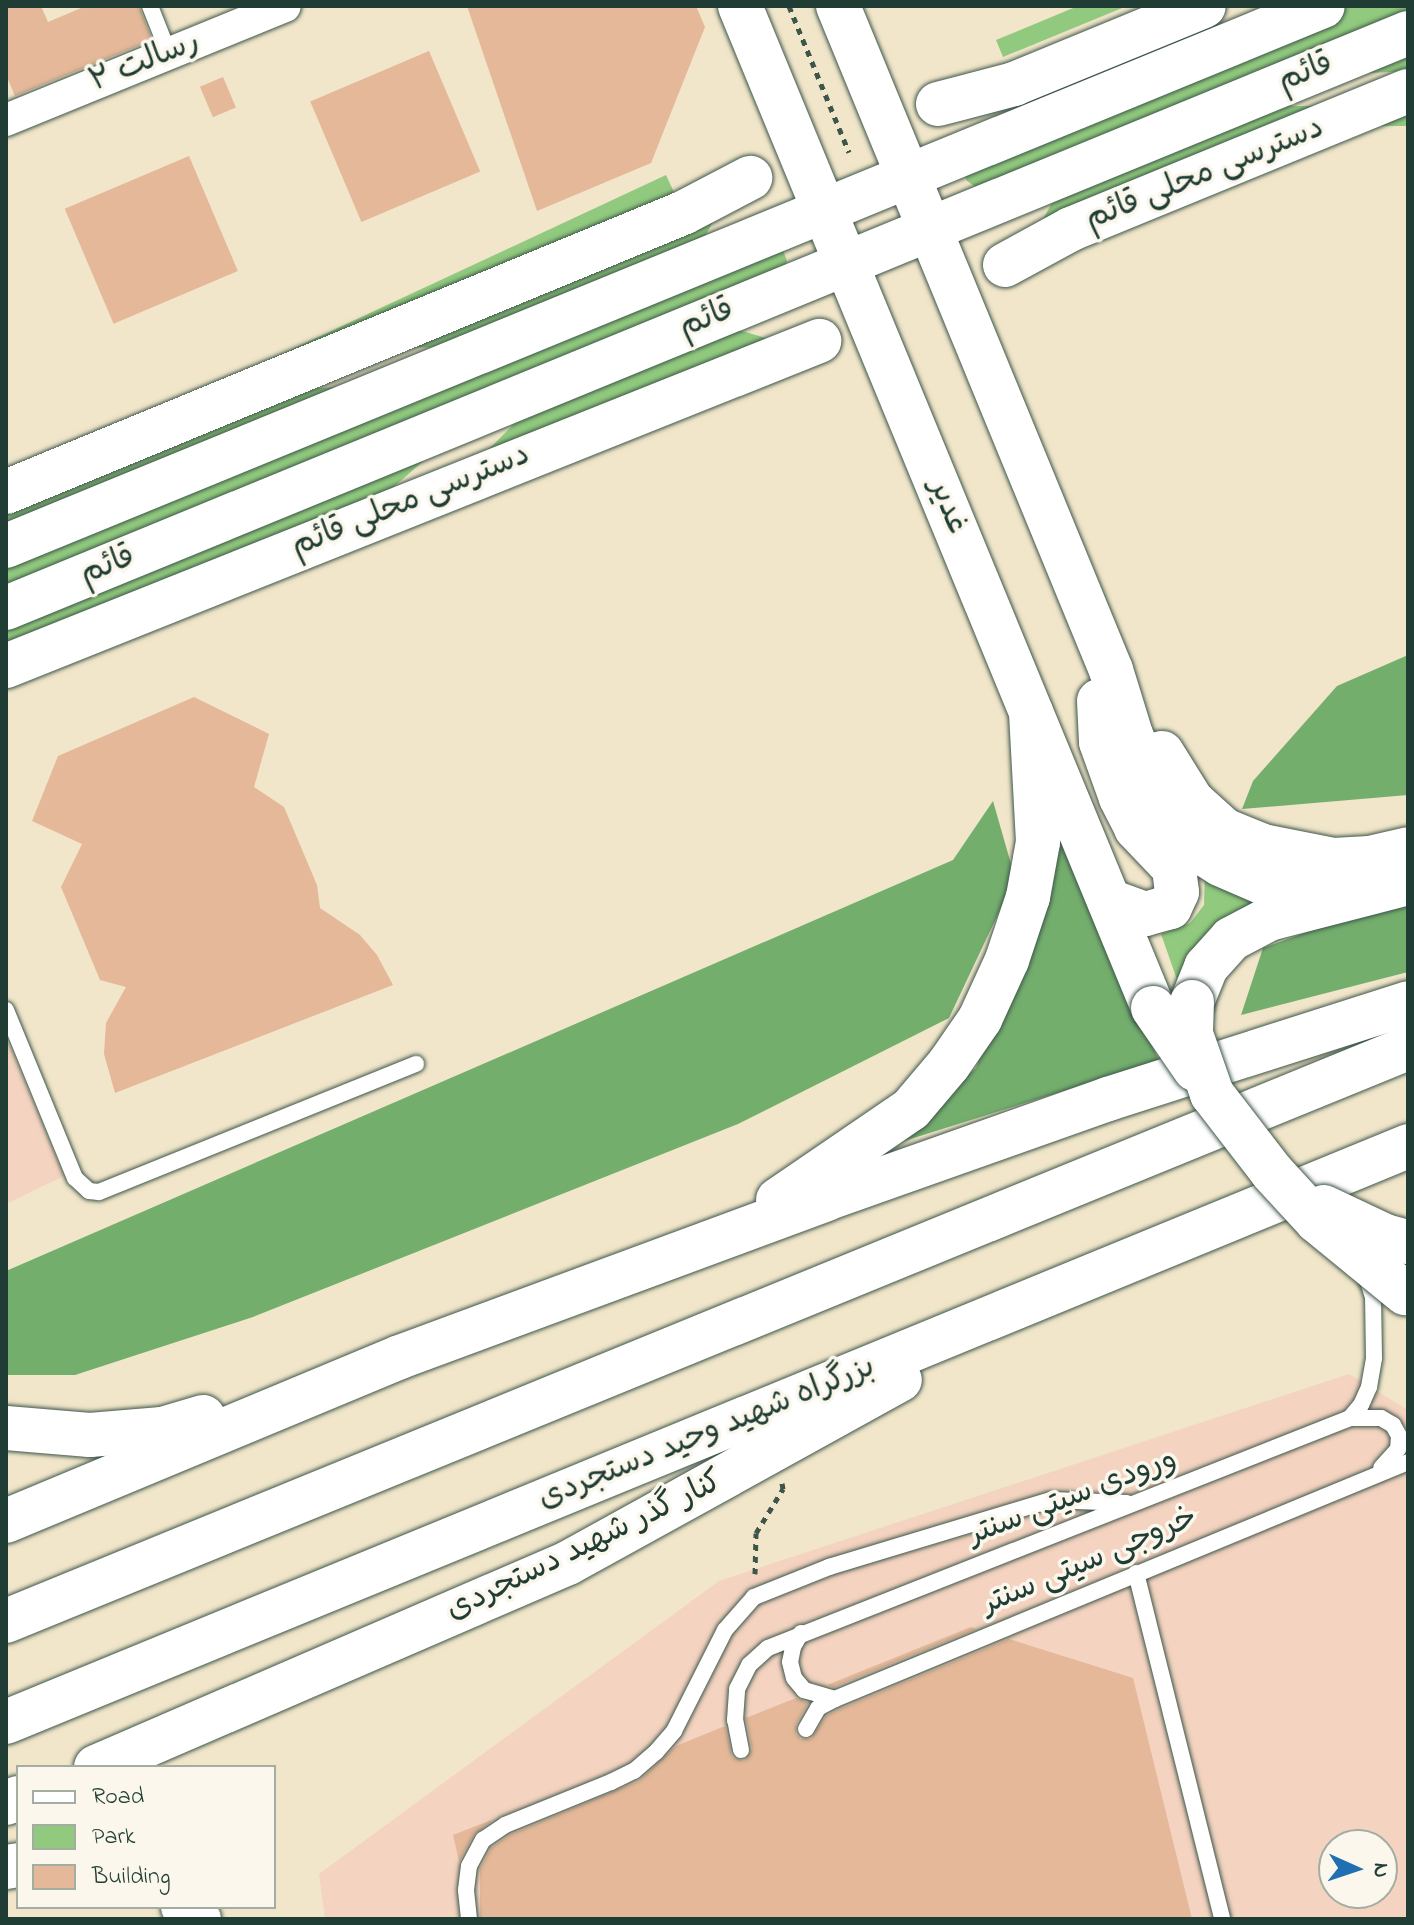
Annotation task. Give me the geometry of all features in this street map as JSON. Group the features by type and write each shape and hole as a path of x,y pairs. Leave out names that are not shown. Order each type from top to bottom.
{"main road":[{"name":"غدیر","path":"740,6 1109,901 1172,1005"},
{"path":"838,6 1104,652 1131,735 1170,824 1193,847 1220,864 1273,887 1353,896"},
{"path":"938,104 1014,84 1204,6"},
{"path":"1219,49 1278,6"},
{"name":"قائم","path":"6,546 1323,6"},
{"name":"قائم","path":"6,608 1408,33"},
{"path":"856,49 899,83 938,104 981,118 1031,126"},
{"path":"705,259 731,220 750,178 765,136 772,83"},
{"path":"1239,102 1408,84"},
{"name":"دسترسی محلی قائم","path":"1005,265 1071,229 1408,91"},
{"path":"978,147 957,162 955,179 966,197 976,202 998,201"},
{"path":"6,492 683,213 750,178"},
{"path":"980,351 1005,265 1051,179"},
{"path":"758,238 779,233 788,238 797,255 795,276 778,291"},
{"path":"725,313 819,341 896,385"},
{"name":"دسترسی محلی قائم","path":"6,666 383,512 819,341"},
{"path":"279,379 469,356"},
{"path":"383,512 531,393"},
{"path":"1104,652 1192,801 1224,830 1263,846 1333,860 1370,858 1408,849"},
{"path":"1104,652 1101,742 1136,828 1174,868 1177,892 1170,907 1145,914 1109,901"},
{"path":"730,1234 911,1109 949,1064 980,1019 1007,960 1028,897 1038,842 1031,712"},
{"path":"1406,1294 1361,1261 1317,1221 1272,1172 1212,1094 1191,1034 1172,1005 1231,939 1269,919 1408,883"},
{"path":"6,1521 400,1357 730,1234 1122,1094 1408,1003"},
{"path":"6,1621 1408,1048"},
{"name":"بزرگراه شهید وحید دستجردی","path":"6,1722 1408,1146"},
{"path":"1272,1172 1333,1214 1408,1242"},
{"name":"کنار گذر شهید دستجردی","path":"101,1765 568,1563 775,1451 1056,1291"},
{"path":"6,1428 90,1435 162,1429 400,1357"}],"street":[{"name":"رسالت ۲","path":"6,120 285,6"}],"lane":[{"path":"150,6 169,54"},
{"path":"6,1010 75,1178 89,1191 99,1192 416,1064"},
{"path":"1350,1418 1361,1405 1369,1387 1374,1358 1373,1297 1361,1261"},
{"path":"1350,1418 1381,1418 1393,1425 1399,1436 1392,1458 1370,1475"},
{"name":"ورودی سیتی سنتر","path":"741,1750 735,1720 737,1689 749,1665 768,1648 1350,1418"},
{"name":"خروجی سیتی سنتر","path":"806,1729 818,1708 835,1699 1370,1475 1408,1462"},
{"path":"469,1919 466,1890 469,1866 483,1840 505,1825 634,1771 656,1752 674,1731 725,1630 754,1597 829,1567 1051,1500 1137,1504"},
{"path":"1136,1573 1222,1919"},
{"path":"801,1633 793,1647 790,1662 794,1678 804,1690 835,1699"}],"path":[{"path":"789,6 849,152"},
{"path":"754,1597 756,1533 783,1489 775,1451"}],"shaded area":[{"path":"6,1037 64,1176 6,1204"},
{"path":"1349,1374 1408,1410 1408,1919 325,1919 319,1874 719,1581"}],"green space":[{"path":"1078,6 1127,6 1003,57 996,40"},
{"path":"1349,6 1408,6 1408,15 978,189 966,180 965,172 974,160"},
{"path":"1408,50 1408,71 1350,74"},
{"path":"1052,106 1408,106 1408,126 1052,126"},
{"path":"1322,112 1038,229 1056,195 1256,113"},
{"path":"666,175 674,192 28,494 20,476"},
{"path":"719,211 700,245 453,347 386,348"},
{"path":"782,247 787,261 784,269 6,591 6,557"},
{"path":"732,328 769,339 479,459 526,412"},
{"path":"366,385 6,533 6,506 290,390"},
{"path":"437,449 380,499 6,653 6,626"},
{"path":"1408,655 1408,795 1242,809 1253,781 1337,686"},
{"path":"993,801 1015,878 949,1018 738,1124 253,1317 75,1375 6,1375 6,1271 953,860"},
{"path":"1063,841 1159,1061 888,1146 976,1068"},
{"path":"1205,873 1274,897 1240,909 1207,939 1182,994 1161,934 1190,923 1204,905"},
{"path":"1408,901 1408,972 1241,1015 1263,948 1368,910"}],"building":[{"path":"6,6 41,6 48,22 86,6 139,6 152,40 15,96 6,75"},
{"path":"467,6 696,6 705,27 651,163 537,211"},
{"path":"429,51 480,172 361,222 310,101"},
{"path":"223,77 236,107 213,117 200,87"},
{"path":"189,156 238,271 114,324 65,209"},
{"path":"194,697 269,734 254,787 284,807 317,885 320,908 360,935 377,955 393,985 115,1093 104,1054 106,1023 126,987 100,980 61,887 82,844 32,821 58,756"},
{"path":"971,1627 976,1629 834,1687 827,1685"},
{"path":"1009,1639 1133,1678 1192,1919 480,1919 480,1869 491,1848 510,1835 639,1781 676,1746 725,1726 732,1757 744,1761 752,1749 746,1718 796,1698 808,1703 796,1724 796,1734 801,1739 811,1739 826,1716"},
{"path":"494,1819 474,1834 459,1861 453,1835"}]}
